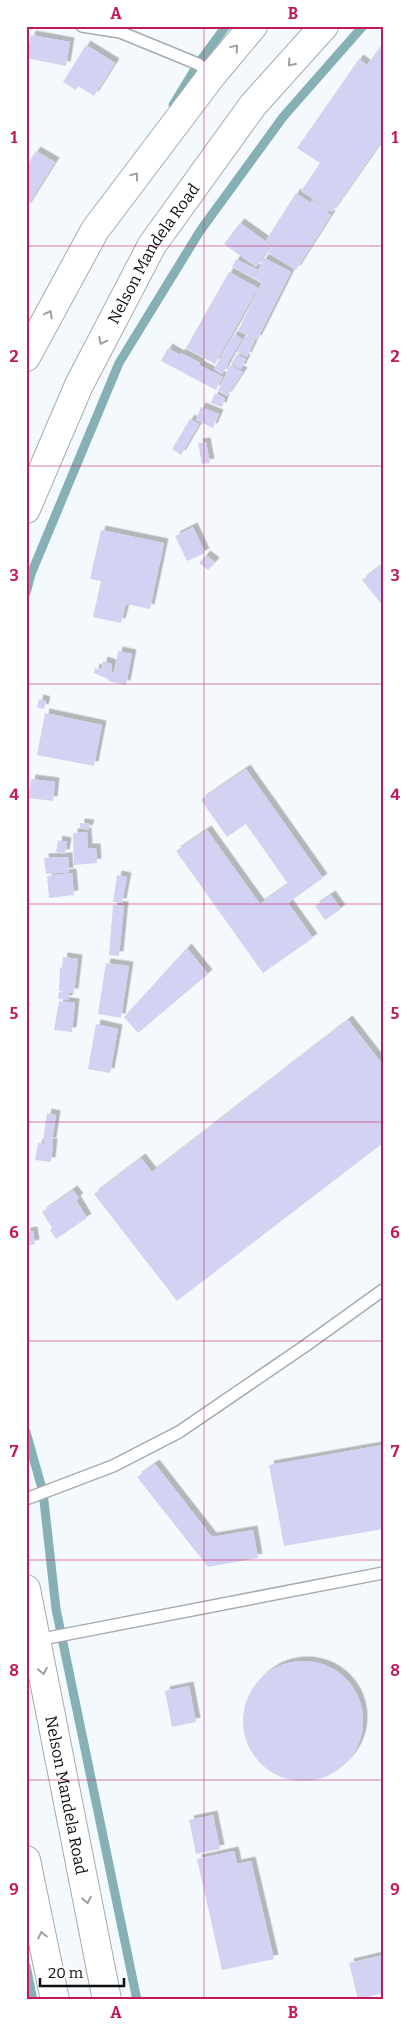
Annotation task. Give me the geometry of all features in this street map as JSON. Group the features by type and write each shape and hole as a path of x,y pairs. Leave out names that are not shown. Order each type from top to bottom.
{"main road":[{"path":"26,357 95,230 212,75 253,26"},
{"name":"Nelson Mandela Road","path":"26,509 79,385 152,245 253,105 324,26"},
{"name":"Nelson Mandela Road","path":"26,1589 106,2000"},
{"path":"26,1860 55,2000"}],"lane":[{"path":"82,26 120,32 198,64 212,75"},
{"path":"26,1499 113,1466 179,1432 383,1290"},
{"path":"37,1640 383,1573"}],"building":[{"path":"31,35 70,42 66,66 26,58"},
{"path":"383,43 383,139 332,212 301,191 320,163 297,148 359,59 367,65"},
{"path":"86,45 115,63 94,96 78,86 76,90 63,82"},
{"path":"36,151 55,162 26,208 26,167"},
{"path":"296,193 311,203 312,200 329,211 327,213 331,215 296,270 268,253 273,245 266,240"},
{"path":"240,223 271,245 256,267 224,244"},
{"path":"264,258 291,272 257,340 238,331 262,282 232,267 236,259 258,270"},
{"path":"229,272 258,288 215,364 186,348"},
{"path":"234,334 242,339 227,362 228,364 222,374 214,369"},
{"path":"245,336 255,340 247,357 237,352"},
{"path":"168,348 200,363 199,365 223,377 216,390 161,361"},
{"path":"237,354 246,359 241,369 231,364"},
{"path":"230,365 243,372 227,396 218,391"},
{"path":"215,393 225,398 222,407 211,403"},
{"path":"201,407 219,414 213,428 196,420"},
{"path":"190,419 199,424 181,455 172,449"},
{"path":"206,442 210,463 202,464 198,443"},
{"path":"193,527 205,553 187,561 175,536"},
{"path":"101,530 164,543 150,609 126,604 121,623 93,617 101,581 90,579"},
{"path":"206,555 215,562 208,570 199,563"},
{"path":"383,564 383,606 362,580"},
{"path":"118,651 132,654 126,685 109,681 94,673 95,668 101,670 103,661 112,664 111,672 105,671 114,673"},
{"path":"39,699 46,701 44,709 37,707"},
{"path":"45,713 102,725 94,766 37,755"},
{"path":"246,769 323,878 288,903 313,938 263,973 176,851 207,830 260,904 288,884 246,824 227,837 201,800"},
{"path":"31,779 55,782 53,801 28,798"},
{"path":"80,823 90,824 88,830 80,828"},
{"path":"87,832 88,848 96,848 97,863 74,865 73,833"},
{"path":"58,840 67,842 65,854 56,852"},
{"path":"68,857 69,872 46,874 44,858"},
{"path":"72,873 74,895 49,898 47,876"},
{"path":"117,875 127,877 122,903 113,902"},
{"path":"331,895 341,909 325,920 315,906"},
{"path":"113,905 124,906 119,956 109,955"},
{"path":"187,948 208,974 138,1033 124,1017"},
{"path":"63,957 78,959 74,993 59,991 60,968 62,968"},
{"path":"106,963 129,966 121,1018 98,1014"},
{"path":"59,992 69,993 68,1000 58,999"},
{"path":"59,1001 75,1003 72,1032 54,1030"},
{"path":"348,1020 383,1065 383,1143 177,1301 94,1194 141,1158 152,1172"},
{"path":"96,1024 118,1029 110,1073 88,1069"},
{"path":"47,1113 56,1115 52,1142 43,1141"},
{"path":"44,1142 53,1143 51,1162 35,1160 38,1143 44,1144"},
{"path":"73,1190 79,1198 76,1200 87,1218 56,1239 50,1230 52,1228 42,1212"},
{"path":"33,1231 35,1244 26,1246 26,1232"},
{"path":"383,1445 383,1529 284,1546 269,1465"},
{"path":"155,1464 212,1537 253,1530 258,1558 208,1567 137,1477"},
{"path":"303,1661 315,1662 326,1666 336,1671 345,1679 353,1688 358,1698 362,1709 362,1733 358,1744 353,1754 345,1763 336,1771 326,1776 315,1780 303,1781 291,1780 280,1776 270,1771 261,1763 253,1754 248,1744 244,1733 243,1721 244,1709 248,1698 253,1688 261,1679 270,1671 280,1666 291,1662"},
{"path":"189,1686 196,1722 172,1727 165,1691"},
{"path":"213,1815 220,1849 196,1854 189,1820"},
{"path":"234,1851 237,1864 251,1861 274,1959 222,1970 197,1859"},
{"path":"383,1955 383,1993 358,1999 349,1963"}],"waterway":[{"path":"173,105 198,64 226,26"},
{"path":"26,593 31,574 119,363 200,231 283,117 363,26"},
{"path":"26,1432 43,1492 56,1609 137,2000"},
{"path":"26,1966 33,2000"}]}
